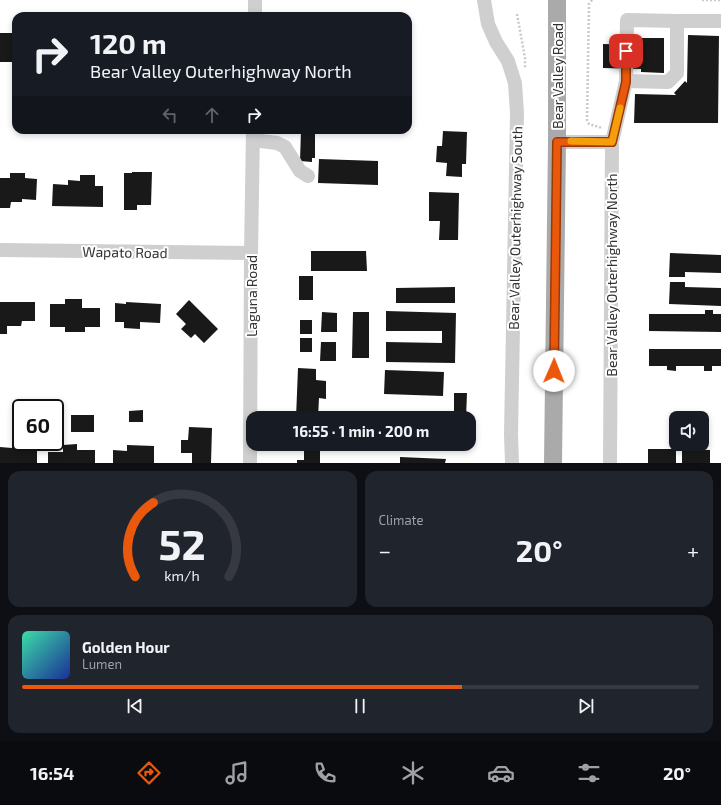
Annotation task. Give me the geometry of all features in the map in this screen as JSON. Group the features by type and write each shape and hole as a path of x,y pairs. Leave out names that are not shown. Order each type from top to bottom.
{"main road":[{"name":"Bear Valley Road","path":"552,463 557,142 557,0"}],"street":[{"path":"255,0 255,12"},
{"name":"Bear Valley Outerhighway South","path":"484,0 488,24 496,42 508,61 513,75 517,113 511,427 512,463"},
{"name":"Bear Valley Outerhighway North","path":"610,463 614,137 626,82 627,20 677,21"},
{"path":"626,82 668,82 676,73 677,21 721,21"},
{"path":"253,135 285,147 300,171 308,176"},
{"name":"Laguna Road","path":"250,463 253,135"},
{"path":"557,142 614,137"},
{"name":"Wapato Road","path":"0,250 251,254"}],"path":[{"path":"592,0 589,4 587,120 589,124 614,137"},
{"path":"702,0 721,0"}],"building":[{"path":"0,33 12,33 12,62 0,62"},
{"path":"688,35 719,36 718,123 634,123 635,94 676,95 674,93 685,81 687,83"},
{"path":"642,38 664,38 664,73 641,72 641,69 603,68 603,44 642,45"},
{"path":"443,131 467,132 466,164 462,164 462,177 446,176 447,163 436,162 437,146 442,146"},
{"path":"301,134 315,134 315,158 312,158 312,162 300,161"},
{"path":"319,159 378,161 378,185 318,183"},
{"path":"152,172 151,205 137,205 137,210 124,210 124,173"},
{"path":"10,173 25,173 25,178 37,179 36,200 22,199 22,202 11,202 10,208 0,208 0,178 10,178"},
{"path":"80,175 95,175 95,186 103,186 103,207 52,206 53,184 68,185 68,180 80,181"},
{"path":"429,192 459,193 458,240 439,240 440,221 429,221"},
{"path":"311,251 366,251 367,271 311,271"},
{"path":"670,253 721,255 721,273 685,272 685,277 669,277"},
{"path":"299,276 313,276 313,300 299,300"},
{"path":"670,282 685,282 685,287 721,288 721,306 669,304"},
{"path":"455,287 455,303 396,303 396,288"},
{"path":"65,299 82,299 82,308 100,308 100,327 85,327 85,332 65,332 65,327 50,327 50,304 65,304"},
{"path":"189,300 218,329 204,343 195,334 191,338 181,329 186,324 176,314"},
{"path":"0,302 35,302 35,321 22,321 21,326 7,326 7,334 0,334"},
{"path":"126,302 161,304 160,323 140,322 140,329 124,328 124,322 115,322 115,303 126,304"},
{"path":"705,310 713,310 713,314 721,314 721,332 649,331 649,314 705,314"},
{"path":"386,311 456,313 455,363 386,362 386,342 442,343 442,331 386,331"},
{"path":"322,312 337,313 337,332 321,332"},
{"path":"353,312 369,312 369,358 352,358"},
{"path":"300,320 312,320 312,334 300,334"},
{"path":"300,338 312,338 312,352 300,352"},
{"path":"321,342 336,342 336,361 320,361"},
{"path":"649,349 721,349 721,366 712,366 712,371 704,371 704,366 676,366 676,371 667,370 667,366 649,366"},
{"path":"298,368 316,369 316,380 326,381 326,399 319,398 318,411 296,411"},
{"path":"385,370 444,372 443,396 384,394"},
{"path":"454,393 467,393 466,411 454,411"},
{"path":"143,410 143,422 129,422 129,411"},
{"path":"71,415 94,415 94,432 71,432"},
{"path":"189,427 212,428 211,463 192,463 192,453 181,453 181,440 188,440"},
{"path":"77,444 77,450 95,450 95,463 48,463 48,452 63,452 64,445"},
{"path":"127,445 154,446 154,463 113,463 113,450 127,451"},
{"path":"0,447 12,448 12,451 37,451 37,463 0,463"},
{"path":"648,449 669,449 669,451 676,451 676,463 648,463"},
{"path":"710,450 710,463 682,463 682,451"},
{"path":"304,451 320,451 320,463 297,463 297,460 304,460"},
{"path":"400,457 446,459 445,463 400,463"}],"slow traffic":[{"path":"571,141 612,142 620,108"}],"route":[{"path":"554,371 557,142 612,142 626,82 626,51"}]}
